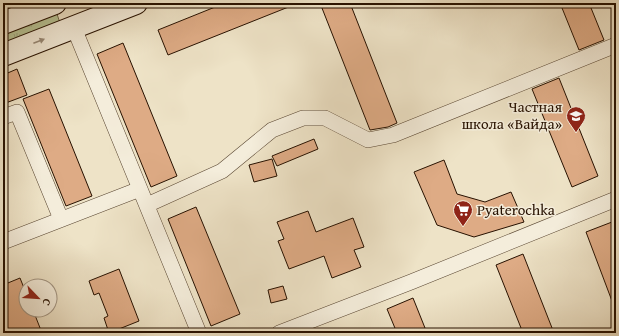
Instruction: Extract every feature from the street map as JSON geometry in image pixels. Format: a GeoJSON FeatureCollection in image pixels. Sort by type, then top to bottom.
{"type":"FeatureCollection","features":[{"type":"Feature","properties":{"kind":"street"},"geometry":{"type":"LineString","coordinates":[[3,23],[32,7],[55,3]]}},
{"type":"Feature","properties":{"kind":"street"},"geometry":{"type":"LineString","coordinates":[[60,3],[147,205],[199,333]]}},
{"type":"Feature","properties":{"kind":"street"},"geometry":{"type":"LineString","coordinates":[[3,55],[136,3]]}},
{"type":"Feature","properties":{"kind":"street"},"geometry":{"type":"LineString","coordinates":[[147,205],[222,171],[272,130],[303,118],[326,118],[368,140],[393,135],[616,45]]}},
{"type":"Feature","properties":{"kind":"street"},"geometry":{"type":"LineString","coordinates":[[3,117],[17,112],[61,219]]}},
{"type":"Feature","properties":{"kind":"street"},"geometry":{"type":"LineString","coordinates":[[3,242],[140,189]]}},
{"type":"Feature","properties":{"kind":"street"},"geometry":{"type":"LineString","coordinates":[[279,333],[616,199]]}},
{"type":"Feature","properties":{"kind":"green space"},"geometry":{"type":"Polygon","coordinates":[[[55,8],[60,23],[3,45],[3,29],[55,8]]]}},
{"type":"Feature","properties":{"kind":"building"},"geometry":{"type":"Polygon","coordinates":[[[225,3],[296,4],[168,55],[158,30],[225,3]]]}},
{"type":"Feature","properties":{"kind":"building"},"geometry":{"type":"Polygon","coordinates":[[[320,3],[350,3],[397,123],[388,127],[370,130],[320,3]]]}},
{"type":"Feature","properties":{"kind":"building"},"geometry":{"type":"Polygon","coordinates":[[[560,3],[589,3],[604,40],[579,50],[560,3]]]}},
{"type":"Feature","properties":{"kind":"building"},"geometry":{"type":"Polygon","coordinates":[[[123,43],[177,176],[151,187],[97,54],[123,43]]]}},
{"type":"Feature","properties":{"kind":"building"},"geometry":{"type":"Polygon","coordinates":[[[17,69],[27,95],[3,104],[3,75],[17,69]]]}},
{"type":"Feature","properties":{"kind":"building"},"geometry":{"type":"Polygon","coordinates":[[[559,78],[598,176],[572,187],[532,89],[559,78]]]}},
{"type":"Feature","properties":{"kind":"building"},"geometry":{"type":"Polygon","coordinates":[[[49,89],[92,196],[66,206],[23,99],[49,89]]]}},
{"type":"Feature","properties":{"kind":"building"},"geometry":{"type":"Polygon","coordinates":[[[314,139],[318,149],[277,166],[272,156],[314,139]]]}},
{"type":"Feature","properties":{"kind":"building"},"geometry":{"type":"Polygon","coordinates":[[[272,159],[277,176],[254,182],[249,165],[272,159]]]}},
{"type":"Feature","properties":{"kind":"building"},"geometry":{"type":"Polygon","coordinates":[[[444,160],[457,194],[485,202],[511,192],[524,222],[474,237],[437,225],[414,172],[444,160]]]}},
{"type":"Feature","properties":{"kind":"building"},"geometry":{"type":"Polygon","coordinates":[[[196,207],[240,314],[211,326],[168,219],[196,207]]]}},
{"type":"Feature","properties":{"kind":"building"},"geometry":{"type":"Polygon","coordinates":[[[308,211],[316,232],[353,218],[364,247],[354,250],[361,267],[332,278],[324,256],[289,269],[278,241],[284,239],[277,222],[308,211]]]}},
{"type":"Feature","properties":{"kind":"building"},"geometry":{"type":"Polygon","coordinates":[[[612,222],[616,232],[615,309],[586,232],[612,222]]]}},
{"type":"Feature","properties":{"kind":"building"},"geometry":{"type":"Polygon","coordinates":[[[523,254],[554,333],[523,333],[496,265],[523,254]]]}},
{"type":"Feature","properties":{"kind":"building"},"geometry":{"type":"Polygon","coordinates":[[[119,269],[139,321],[109,333],[104,318],[108,316],[99,293],[94,295],[89,281],[119,269]]]}},
{"type":"Feature","properties":{"kind":"building"},"geometry":{"type":"Polygon","coordinates":[[[18,279],[18,318],[36,318],[42,333],[8,333],[3,322],[3,285],[18,279]]]}},
{"type":"Feature","properties":{"kind":"building"},"geometry":{"type":"Polygon","coordinates":[[[283,286],[287,299],[271,303],[268,290],[283,286]]]}},
{"type":"Feature","properties":{"kind":"building"},"geometry":{"type":"Polygon","coordinates":[[[413,298],[427,333],[397,333],[387,309],[413,298]]]}},
{"type":"Feature","properties":{"kind":"place","name":"Частная школа «Вайда»"},"geometry":{"type":"Point","coordinates":[576,133]}},
{"type":"Feature","properties":{"kind":"place","name":"Pyaterochka"},"geometry":{"type":"Point","coordinates":[463,227]}}]}
